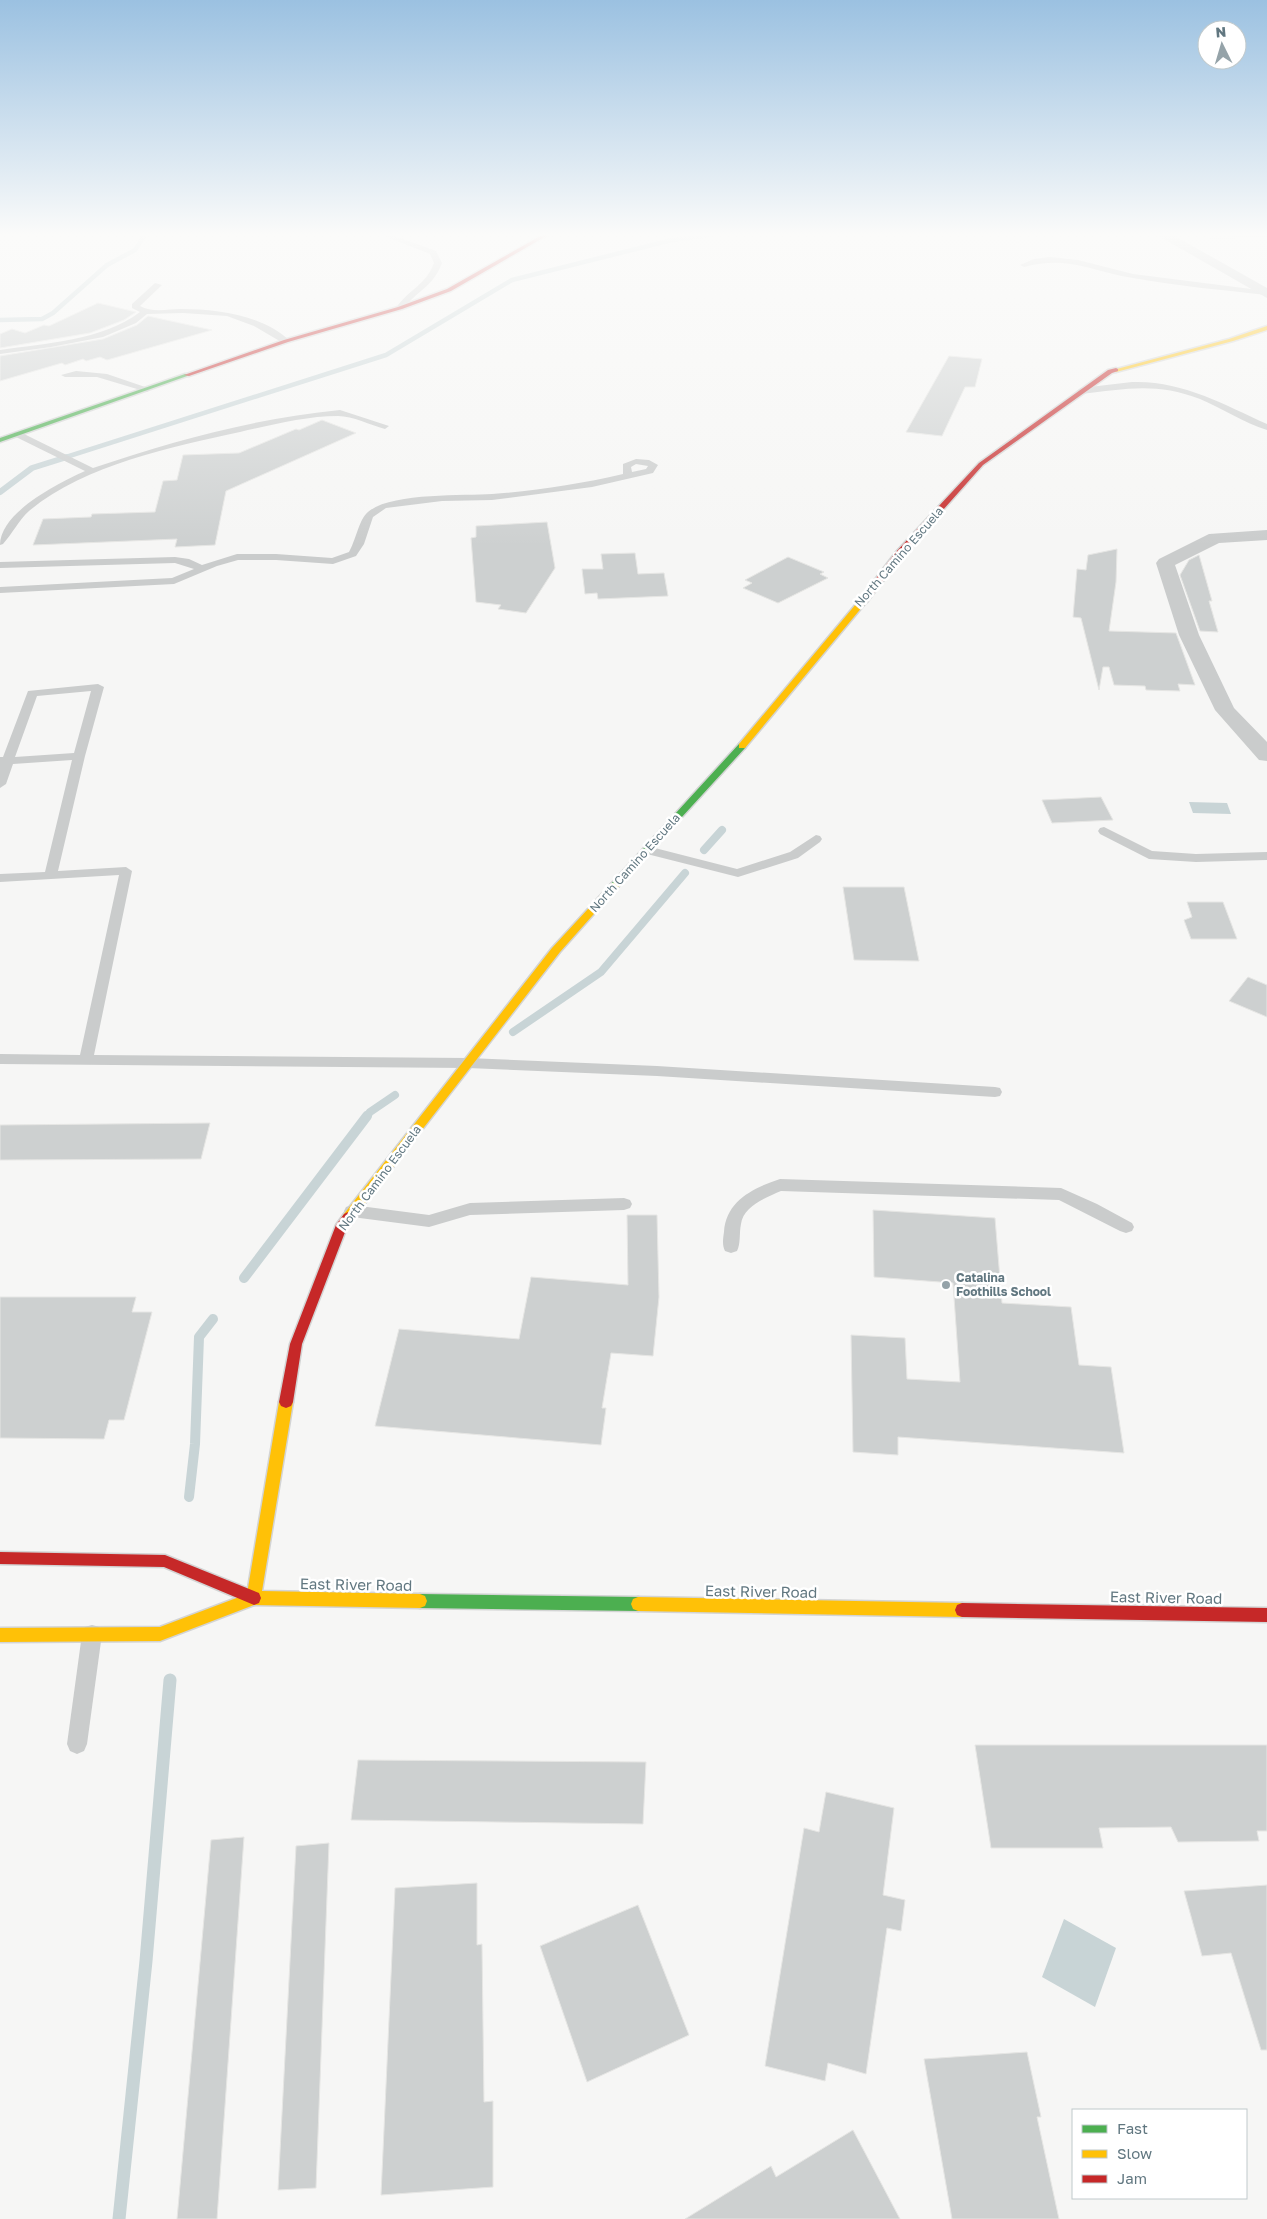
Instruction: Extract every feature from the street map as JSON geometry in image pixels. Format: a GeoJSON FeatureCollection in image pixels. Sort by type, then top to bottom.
{"type":"FeatureCollection","features":[{"type":"Feature","properties":{"kind":"street"},"geometry":{"type":"LineString","coordinates":[[0,440],[294,339]]}},
{"type":"Feature","properties":{"kind":"street","name":"North Camino Escuela"},"geometry":{"type":"LineString","coordinates":[[254,1598],[296,1344],[342,1225],[352,1211],[556,950],[775,710],[842,623],[872,591],[899,554],[982,464],[1110,371],[1235,339]]}},
{"type":"Feature","properties":{"kind":"street"},"geometry":{"type":"LineString","coordinates":[[1267,535],[1215,538],[1165,563],[1189,635],[1225,710],[1267,755]]}},
{"type":"Feature","properties":{"kind":"street","name":"East River Road"},"geometry":{"type":"LineString","coordinates":[[0,1558],[165,1561],[254,1598],[1267,1615]]}},
{"type":"Feature","properties":{"kind":"street","name":"East River Road"},"geometry":{"type":"LineString","coordinates":[[0,1635],[160,1634],[254,1598]]}},
{"type":"Feature","properties":{"kind":"lane"},"geometry":{"type":"LineString","coordinates":[[0,352],[83,339]]}},
{"type":"Feature","properties":{"kind":"lane"},"geometry":{"type":"LineString","coordinates":[[282,339],[286,341]]}},
{"type":"Feature","properties":{"kind":"lane"},"geometry":{"type":"LineString","coordinates":[[65,375],[93,372],[147,389]]}},
{"type":"Feature","properties":{"kind":"lane"},"geometry":{"type":"LineString","coordinates":[[1081,391],[1160,385],[1178,389],[1267,427]]}},
{"type":"Feature","properties":{"kind":"lane"},"geometry":{"type":"LineString","coordinates":[[0,542],[25,510],[64,484],[93,471],[170,445],[260,425],[340,413],[385,426]]}},
{"type":"Feature","properties":{"kind":"lane"},"geometry":{"type":"LineString","coordinates":[[17,434],[93,471]]}},
{"type":"Feature","properties":{"kind":"lane"},"geometry":{"type":"LineString","coordinates":[[0,590],[174,581],[237,557],[276,557],[333,561],[353,554],[359,544],[369,516],[383,506],[442,498],[492,497],[592,484],[628,475]]}},
{"type":"Feature","properties":{"kind":"lane"},"geometry":{"type":"LineString","coordinates":[[0,565],[175,560],[203,569]]}},
{"type":"Feature","properties":{"kind":"lane"},"geometry":{"type":"LineString","coordinates":[[0,784],[4,761],[32,693],[98,688],[79,756],[51,875]]}},
{"type":"Feature","properties":{"kind":"lane"},"geometry":{"type":"LineString","coordinates":[[4,761],[79,756]]}},
{"type":"Feature","properties":{"kind":"lane"},"geometry":{"type":"LineString","coordinates":[[1104,830],[1149,855],[1196,858],[1267,856]]}},
{"type":"Feature","properties":{"kind":"lane"},"geometry":{"type":"LineString","coordinates":[[647,850],[738,873],[794,855],[816,839]]}},
{"type":"Feature","properties":{"kind":"lane"},"geometry":{"type":"LineString","coordinates":[[0,878],[126,870],[86,1060]]}},
{"type":"Feature","properties":{"kind":"lane"},"geometry":{"type":"LineString","coordinates":[[0,1059],[468,1063],[657,1071],[995,1092]]}},
{"type":"Feature","properties":{"kind":"lane"},"geometry":{"type":"LineString","coordinates":[[730,1247],[733,1220],[751,1197],[780,1185],[1061,1194],[1126,1227]]}},
{"type":"Feature","properties":{"kind":"lane"},"geometry":{"type":"LineString","coordinates":[[352,1211],[429,1221],[470,1209],[624,1204]]}},
{"type":"Feature","properties":{"kind":"lane"},"geometry":{"type":"LineString","coordinates":[[77,1744],[92,1634]]}},
{"type":"Feature","properties":{"kind":"shaded area"},"geometry":{"type":"Polygon","coordinates":[[[1189,802],[1227,803],[1231,814],[1193,813],[1189,802]]]}},
{"type":"Feature","properties":{"kind":"shaded area"},"geometry":{"type":"Polygon","coordinates":[[[1064,1919],[1116,1948],[1095,2007],[1042,1977],[1064,1919]]]}},
{"type":"Feature","properties":{"kind":"building"},"geometry":{"type":"Polygon","coordinates":[[[0,339],[57,339],[0,348],[0,339]]]}},
{"type":"Feature","properties":{"kind":"building"},"geometry":{"type":"Polygon","coordinates":[[[103,339],[182,339],[107,360],[100,357],[86,361],[83,359],[65,365],[62,363],[0,381],[0,356],[103,339]]]}},
{"type":"Feature","properties":{"kind":"building"},"geometry":{"type":"Polygon","coordinates":[[[949,356],[982,359],[975,387],[965,387],[942,436],[906,432],[949,356]]]}},
{"type":"Feature","properties":{"kind":"building"},"geometry":{"type":"Polygon","coordinates":[[[322,420],[356,433],[226,491],[215,545],[175,547],[177,539],[33,545],[43,519],[91,517],[92,514],[155,512],[163,481],[177,480],[183,455],[239,453],[322,420]]]}},
{"type":"Feature","properties":{"kind":"building"},"geometry":{"type":"Polygon","coordinates":[[[547,522],[555,568],[526,613],[498,609],[501,605],[476,602],[471,538],[476,537],[476,526],[547,522]]]}},
{"type":"Feature","properties":{"kind":"building"},"geometry":{"type":"Polygon","coordinates":[[[1117,549],[1116,582],[1109,631],[1176,633],[1195,685],[1178,684],[1180,691],[1146,690],[1145,686],[1114,685],[1109,667],[1103,667],[1099,690],[1081,618],[1073,617],[1077,569],[1086,570],[1088,555],[1117,549]]]}},
{"type":"Feature","properties":{"kind":"building"},"geometry":{"type":"Polygon","coordinates":[[[635,553],[638,574],[664,573],[668,596],[598,599],[597,593],[585,594],[582,569],[603,569],[601,554],[635,553]]]}},
{"type":"Feature","properties":{"kind":"building"},"geometry":{"type":"Polygon","coordinates":[[[1199,555],[1212,601],[1209,601],[1218,632],[1200,631],[1180,575],[1189,560],[1199,555]]]}},
{"type":"Feature","properties":{"kind":"building"},"geometry":{"type":"Polygon","coordinates":[[[788,557],[824,572],[820,574],[828,578],[778,603],[743,588],[752,583],[745,580],[788,557]]]}},
{"type":"Feature","properties":{"kind":"building"},"geometry":{"type":"Polygon","coordinates":[[[1101,797],[1113,820],[1052,823],[1042,800],[1101,797]]]}},
{"type":"Feature","properties":{"kind":"building"},"geometry":{"type":"Polygon","coordinates":[[[843,887],[904,887],[919,961],[854,960],[843,887]]]}},
{"type":"Feature","properties":{"kind":"building"},"geometry":{"type":"Polygon","coordinates":[[[1187,902],[1223,902],[1237,939],[1191,939],[1184,920],[1192,917],[1187,902]]]}},
{"type":"Feature","properties":{"kind":"building"},"geometry":{"type":"Polygon","coordinates":[[[1248,977],[1267,985],[1267,1017],[1229,1001],[1248,977]]]}},
{"type":"Feature","properties":{"kind":"building"},"geometry":{"type":"Polygon","coordinates":[[[210,1123],[201,1159],[0,1160],[0,1125],[210,1123]]]}},
{"type":"Feature","properties":{"kind":"building"},"geometry":{"type":"Polygon","coordinates":[[[873,1210],[995,1218],[1002,1303],[1071,1307],[1079,1365],[1111,1367],[1124,1453],[898,1437],[898,1455],[853,1452],[851,1335],[905,1338],[907,1379],[960,1382],[953,1283],[874,1277],[873,1210]]]}},
{"type":"Feature","properties":{"kind":"building"},"geometry":{"type":"Polygon","coordinates":[[[627,1215],[657,1215],[659,1297],[653,1356],[611,1353],[602,1408],[606,1408],[601,1445],[375,1426],[399,1329],[519,1339],[531,1277],[628,1285],[627,1215]]]}},
{"type":"Feature","properties":{"kind":"building"},"geometry":{"type":"Polygon","coordinates":[[[0,1297],[136,1297],[132,1312],[152,1312],[124,1420],[109,1420],[104,1439],[0,1438],[0,1297]]]}},
{"type":"Feature","properties":{"kind":"building"},"geometry":{"type":"Polygon","coordinates":[[[975,1745],[1267,1745],[1267,1831],[1257,1831],[1259,1841],[1178,1842],[1171,1827],[1099,1828],[1103,1848],[991,1848],[975,1745]]]}},
{"type":"Feature","properties":{"kind":"building"},"geometry":{"type":"Polygon","coordinates":[[[358,1760],[646,1762],[643,1824],[351,1820],[358,1760]]]}},
{"type":"Feature","properties":{"kind":"building"},"geometry":{"type":"Polygon","coordinates":[[[826,1792],[894,1808],[883,1895],[905,1900],[901,1931],[887,1928],[866,2074],[828,2063],[825,2081],[765,2066],[804,1828],[819,1832],[826,1792]]]}},
{"type":"Feature","properties":{"kind":"building"},"geometry":{"type":"Polygon","coordinates":[[[244,1837],[217,2219],[177,2219],[211,1840],[244,1837]]]}},
{"type":"Feature","properties":{"kind":"building"},"geometry":{"type":"Polygon","coordinates":[[[329,1843],[316,2188],[278,2190],[296,1846],[329,1843]]]}},
{"type":"Feature","properties":{"kind":"building"},"geometry":{"type":"Polygon","coordinates":[[[477,1883],[477,1945],[482,1944],[484,2102],[493,2101],[493,2187],[381,2195],[395,1888],[477,1883]]]}},
{"type":"Feature","properties":{"kind":"building"},"geometry":{"type":"Polygon","coordinates":[[[1267,1885],[1267,2050],[1261,2050],[1231,1953],[1202,1956],[1184,1891],[1267,1885]]]}},
{"type":"Feature","properties":{"kind":"building"},"geometry":{"type":"Polygon","coordinates":[[[638,1905],[689,2035],[587,2082],[540,1946],[638,1905]]]}},
{"type":"Feature","properties":{"kind":"building"},"geometry":{"type":"Polygon","coordinates":[[[1027,2052],[1041,2117],[1037,2117],[1059,2219],[952,2219],[924,2059],[1027,2052]]]}},
{"type":"Feature","properties":{"kind":"building"},"geometry":{"type":"Polygon","coordinates":[[[853,2130],[900,2219],[685,2219],[771,2166],[776,2177],[853,2130]]]}},
{"type":"Feature","properties":{"kind":"waterway"},"geometry":{"type":"LineString","coordinates":[[63,458],[386,355],[414,339]]}},
{"type":"Feature","properties":{"kind":"waterway"},"geometry":{"type":"LineString","coordinates":[[0,492],[32,468],[67,457]]}},
{"type":"Feature","properties":{"kind":"waterway"},"geometry":{"type":"LineString","coordinates":[[704,850],[722,830]]}},
{"type":"Feature","properties":{"kind":"waterway"},"geometry":{"type":"LineString","coordinates":[[513,1032],[601,972],[685,873]]}},
{"type":"Feature","properties":{"kind":"waterway"},"geometry":{"type":"LineString","coordinates":[[366,1117],[370,1112],[395,1095]]}},
{"type":"Feature","properties":{"kind":"waterway"},"geometry":{"type":"LineString","coordinates":[[244,1278],[367,1116]]}},
{"type":"Feature","properties":{"kind":"waterway"},"geometry":{"type":"LineString","coordinates":[[189,1497],[195,1444],[199,1337],[213,1319]]}},
{"type":"Feature","properties":{"kind":"waterway"},"geometry":{"type":"LineString","coordinates":[[119,2219],[146,1961],[170,1680]]}},
{"type":"Feature","properties":{"kind":"traffic: fast"},"geometry":{"type":"LineString","coordinates":[[0,440],[187,375]]}},
{"type":"Feature","properties":{"kind":"traffic: fast"},"geometry":{"type":"LineString","coordinates":[[614,886],[742,746]]}},
{"type":"Feature","properties":{"kind":"traffic: fast"},"geometry":{"type":"LineString","coordinates":[[420,1601],[638,1604]]}},
{"type":"Feature","properties":{"kind":"traffic: slow"},"geometry":{"type":"LineString","coordinates":[[1116,370],[1235,339]]}},
{"type":"Feature","properties":{"kind":"traffic: slow"},"geometry":{"type":"LineString","coordinates":[[742,746],[864,600]]}},
{"type":"Feature","properties":{"kind":"traffic: slow"},"geometry":{"type":"LineString","coordinates":[[348,1217],[556,950],[614,886]]}},
{"type":"Feature","properties":{"kind":"traffic: slow"},"geometry":{"type":"LineString","coordinates":[[254,1598],[286,1402]]}},
{"type":"Feature","properties":{"kind":"traffic: slow"},"geometry":{"type":"LineString","coordinates":[[0,1635],[160,1634],[254,1598],[420,1601]]}},
{"type":"Feature","properties":{"kind":"traffic: slow"},"geometry":{"type":"LineString","coordinates":[[638,1604],[962,1610]]}},
{"type":"Feature","properties":{"kind":"traffic: jam"},"geometry":{"type":"LineString","coordinates":[[187,375],[294,339]]}},
{"type":"Feature","properties":{"kind":"traffic: jam"},"geometry":{"type":"LineString","coordinates":[[864,600],[899,554],[981,464],[1110,371],[1116,370]]}},
{"type":"Feature","properties":{"kind":"traffic: jam"},"geometry":{"type":"LineString","coordinates":[[286,1402],[296,1344],[342,1225],[348,1217]]}},
{"type":"Feature","properties":{"kind":"traffic: jam"},"geometry":{"type":"LineString","coordinates":[[0,1558],[165,1561],[254,1598]]}},
{"type":"Feature","properties":{"kind":"traffic: jam"},"geometry":{"type":"LineString","coordinates":[[962,1610],[1267,1615]]}},
{"type":"Feature","properties":{"kind":"place","name":"Catalina Foothills School"},"geometry":{"type":"Point","coordinates":[946,1285]}}]}
